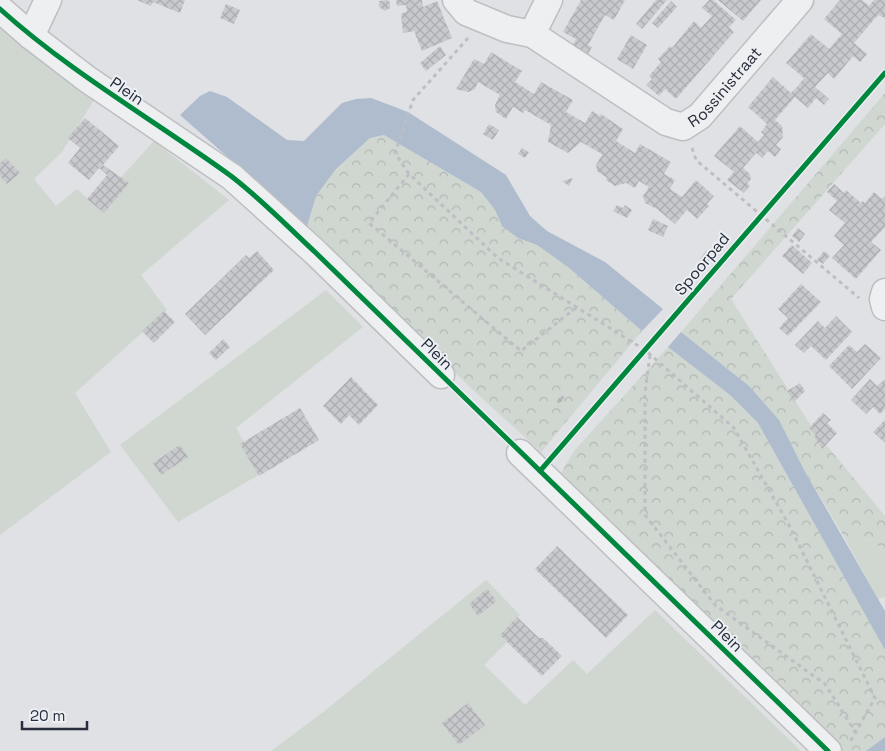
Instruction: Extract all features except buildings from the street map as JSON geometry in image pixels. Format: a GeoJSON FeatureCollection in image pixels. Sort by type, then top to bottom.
{"type":"FeatureCollection","features":[{"type":"Feature","properties":{"kind":"street"},"geometry":{"type":"LineString","coordinates":[[30,36],[48,0]]}},
{"type":"Feature","properties":{"kind":"street","name":"Rossinistraat"},"geometry":{"type":"LineString","coordinates":[[456,0],[466,12],[507,29],[532,34],[666,122],[684,126],[700,116],[800,0]]}},
{"type":"Feature","properties":{"kind":"street"},"geometry":{"type":"LineString","coordinates":[[532,34],[549,0]]}},
{"type":"Feature","properties":{"kind":"street","name":"Plein"},"geometry":{"type":"LineString","coordinates":[[0,8],[30,36],[87,79],[232,177],[316,252],[441,375]]}},
{"type":"Feature","properties":{"kind":"street","name":"Plein"},"geometry":{"type":"LineString","coordinates":[[520,453],[828,751]]}},
{"type":"Feature","properties":{"kind":"path"},"geometry":{"type":"LineString","coordinates":[[485,20],[413,100],[395,153],[410,174],[498,258],[645,350],[734,428],[790,527],[875,698],[856,733],[825,684],[715,605],[645,515],[645,393],[650,355]]}},
{"type":"Feature","properties":{"kind":"path"},"geometry":{"type":"LineString","coordinates":[[684,126],[696,160],[864,302],[884,300]]}},
{"type":"Feature","properties":{"kind":"path"},"geometry":{"type":"LineString","coordinates":[[410,174],[369,223],[520,351],[577,307]]}},
{"type":"Feature","properties":{"kind":"path"},"geometry":{"type":"LineString","coordinates":[[754,222],[767,207]]}},
{"type":"Feature","properties":{"kind":"path"},"geometry":{"type":"LineString","coordinates":[[638,358],[651,343]]}},
{"type":"Feature","properties":{"kind":"green space"},"geometry":{"type":"Polygon","coordinates":[[[0,21],[57,73],[94,100],[62,152],[34,179],[56,206],[77,189],[95,206],[154,141],[229,200],[141,275],[167,310],[75,393],[111,452],[0,535],[0,21]]]}},
{"type":"Feature","properties":{"kind":"green space"},"geometry":{"type":"Polygon","coordinates":[[[885,93],[885,124],[731,299],[813,429],[885,516],[885,553],[873,541],[843,535],[804,470],[681,332],[885,93]]]}},
{"type":"Feature","properties":{"kind":"green space"},"geometry":{"type":"Polygon","coordinates":[[[384,135],[481,192],[495,210],[502,226],[518,238],[537,245],[568,267],[642,331],[541,452],[472,389],[307,228],[316,196],[336,169],[370,138],[384,135]]]}},
{"type":"Feature","properties":{"kind":"green space"},"geometry":{"type":"Polygon","coordinates":[[[326,290],[363,327],[236,428],[262,473],[178,522],[120,445],[326,290]]]}},
{"type":"Feature","properties":{"kind":"green space"},"geometry":{"type":"Polygon","coordinates":[[[668,347],[730,395],[758,423],[885,650],[885,737],[866,751],[842,751],[763,669],[561,473],[574,451],[668,347]]]}},
{"type":"Feature","properties":{"kind":"green space"},"geometry":{"type":"Polygon","coordinates":[[[843,535],[873,541],[885,553],[885,597],[878,599],[843,535]]]}},
{"type":"Feature","properties":{"kind":"green space"},"geometry":{"type":"Polygon","coordinates":[[[486,580],[520,615],[502,633],[509,640],[484,665],[525,705],[573,660],[587,674],[655,610],[801,751],[271,751],[322,713],[486,580]]]}},
{"type":"Feature","properties":{"kind":"water"},"geometry":{"type":"Polygon","coordinates":[[[210,91],[227,97],[287,140],[304,141],[342,103],[356,99],[371,98],[408,112],[506,175],[530,216],[547,231],[605,262],[663,309],[642,331],[568,267],[537,245],[518,238],[502,226],[495,210],[481,192],[384,135],[370,138],[336,169],[316,196],[307,227],[180,115],[200,96],[210,91]]]}},
{"type":"Feature","properties":{"kind":"water"},"geometry":{"type":"Polygon","coordinates":[[[681,332],[749,386],[779,420],[804,470],[885,611],[885,650],[758,423],[730,395],[668,347],[681,332]]]}},
{"type":"Feature","properties":{"kind":"water"},"geometry":{"type":"Polygon","coordinates":[[[885,737],[885,751],[866,751],[885,737]]]}},
{"type":"Feature","properties":{"kind":"cycle path"},"geometry":{"type":"LineString","coordinates":[[0,9],[55,54],[113,96],[202,155],[231,176],[264,204],[828,751]]}},
{"type":"Feature","properties":{"kind":"cycle path","name":"Spoorpad"},"geometry":{"type":"LineString","coordinates":[[540,471],[885,73]]}}]}
